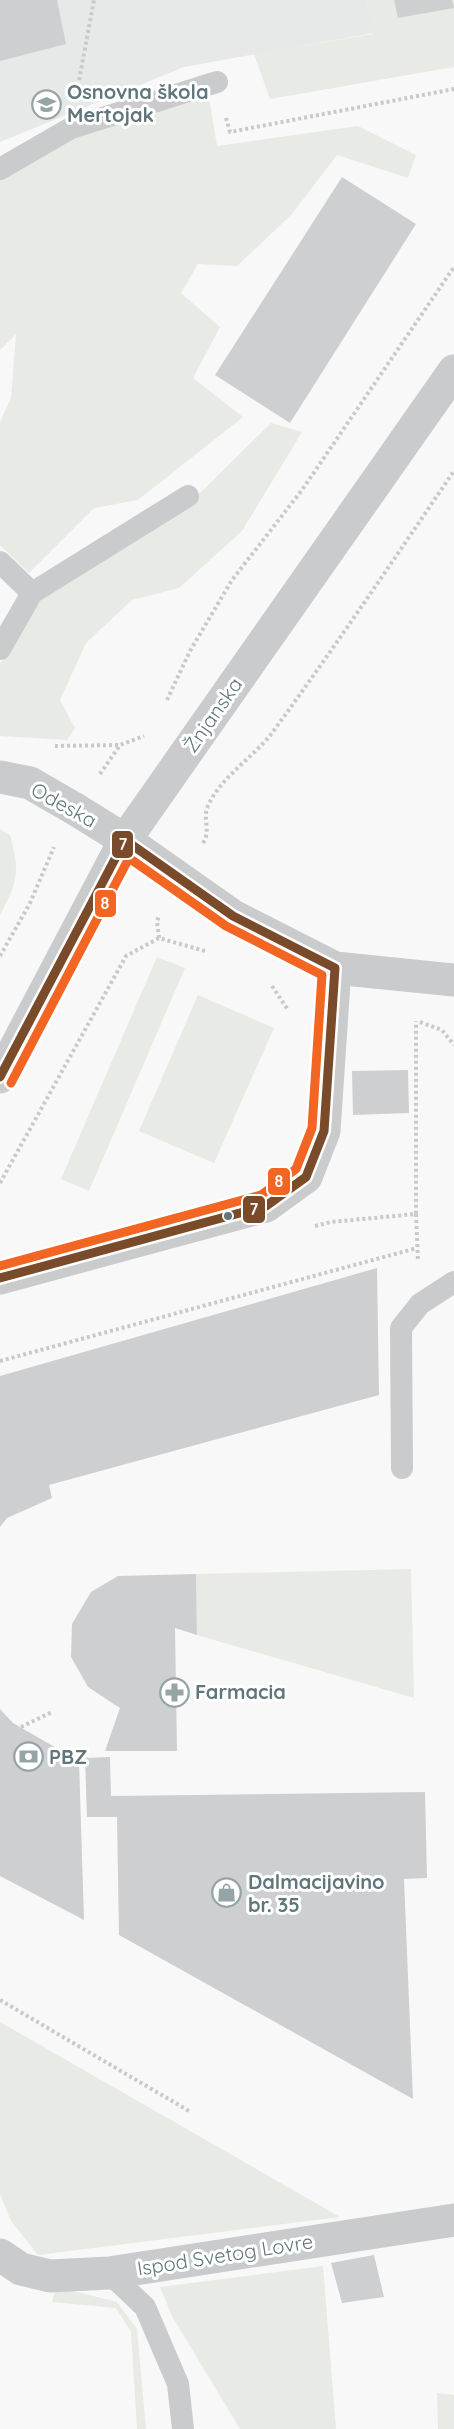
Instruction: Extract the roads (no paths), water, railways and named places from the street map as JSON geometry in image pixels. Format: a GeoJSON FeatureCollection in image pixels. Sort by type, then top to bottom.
{"type":"FeatureCollection","features":[{"type":"Feature","properties":{"kind":"street","name":"Žnjanska"},"geometry":{"type":"LineString","coordinates":[[0,1077],[125,840],[454,371]]}},
{"type":"Feature","properties":{"kind":"street","name":"Odeska"},"geometry":{"type":"LineString","coordinates":[[0,777],[30,783],[125,840],[233,916],[335,968]]}},
{"type":"Feature","properties":{"kind":"street"},"geometry":{"type":"LineString","coordinates":[[0,1278],[266,1206],[306,1177],[324,1131],[335,968],[454,980]]}},
{"type":"Feature","properties":{"kind":"street","name":"Ispod Svetog Lovre"},"geometry":{"type":"LineString","coordinates":[[0,2255],[21,2269],[50,2276],[109,2273],[454,2220]]}},
{"type":"Feature","properties":{"kind":"lane"},"geometry":{"type":"LineString","coordinates":[[0,169],[70,128],[217,82]]}},
{"type":"Feature","properties":{"kind":"lane"},"geometry":{"type":"LineString","coordinates":[[0,649],[32,593],[188,496]]}},
{"type":"Feature","properties":{"kind":"lane"},"geometry":{"type":"LineString","coordinates":[[0,562],[32,593]]}},
{"type":"Feature","properties":{"kind":"lane"},"geometry":{"type":"LineString","coordinates":[[402,1467],[401,1328],[420,1304],[454,1282]]}},
{"type":"Feature","properties":{"kind":"lane"},"geometry":{"type":"LineString","coordinates":[[109,2273],[145,2307],[178,2384],[183,2429]]}},
{"type":"Feature","properties":{"kind":"place","name":"Osnovna škola Mertojak"},"geometry":{"type":"Point","coordinates":[46,104]}},
{"type":"Feature","properties":{"kind":"place","name":"Farmacia"},"geometry":{"type":"Point","coordinates":[174,1692]}},
{"type":"Feature","properties":{"kind":"place","name":"PBZ"},"geometry":{"type":"Point","coordinates":[28,1757]}},
{"type":"Feature","properties":{"kind":"place","name":"Dalmacijavino br. 35"},"geometry":{"type":"Point","coordinates":[227,1893]}}]}
